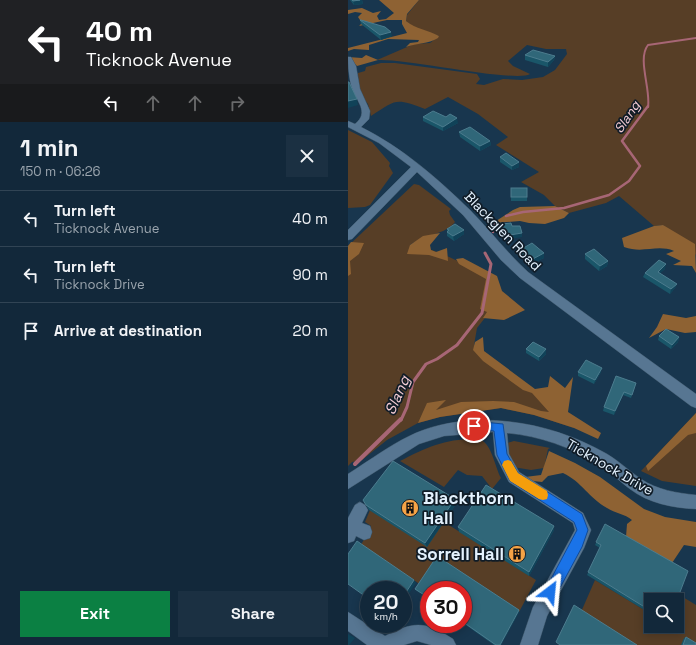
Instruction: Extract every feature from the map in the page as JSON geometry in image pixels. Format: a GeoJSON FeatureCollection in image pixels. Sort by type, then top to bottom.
{"type":"FeatureCollection","features":[{"type":"Feature","properties":{"kind":"street"},"geometry":{"type":"LineString","coordinates":[[348,60],[354,68],[356,90],[364,102],[366,111],[364,120],[352,125]]}},
{"type":"Feature","properties":{"kind":"street","name":"Blackglen Road"},"geometry":{"type":"LineString","coordinates":[[352,125],[382,141],[417,167],[467,213],[505,257],[524,275],[696,402]]}},
{"type":"Feature","properties":{"kind":"street"},"geometry":{"type":"LineString","coordinates":[[348,236],[417,167]]}},
{"type":"Feature","properties":{"kind":"street","name":"Ticknock Drive"},"geometry":{"type":"LineString","coordinates":[[348,482],[396,450],[431,432],[474,426],[499,427],[525,429],[567,441],[609,463],[637,485],[651,492],[696,502]]}},
{"type":"Feature","properties":{"kind":"street"},"geometry":{"type":"LineString","coordinates":[[499,427],[502,455],[514,477],[578,518],[583,530],[578,542],[539,613],[529,645]]}},
{"type":"Feature","properties":{"kind":"street"},"geometry":{"type":"LineString","coordinates":[[355,531],[360,510]]}},
{"type":"Feature","properties":{"kind":"street"},"geometry":{"type":"LineString","coordinates":[[348,621],[382,645]]}},
{"type":"Feature","properties":{"kind":"street"},"geometry":{"type":"LineString","coordinates":[[386,645],[412,632],[430,634],[448,645]]}},
{"type":"Feature","properties":{"kind":"shaded area"},"geometry":{"type":"Polygon","coordinates":[[[379,0],[419,0],[407,14],[406,21],[414,26],[439,36],[438,38],[406,47],[410,43],[418,42],[419,40],[388,39],[369,45],[369,50],[354,49],[348,51],[348,48],[407,33],[402,24],[402,20],[387,20],[359,26],[362,23],[358,17],[362,13],[355,12],[348,14],[348,10],[362,8],[373,13],[381,11],[377,16],[379,20],[386,19],[394,13],[379,0]]]}},
{"type":"Feature","properties":{"kind":"shaded area"},"geometry":{"type":"Polygon","coordinates":[[[419,0],[696,0],[696,255],[663,225],[654,226],[619,196],[606,203],[569,213],[555,206],[544,195],[521,182],[539,172],[496,145],[508,137],[478,114],[448,97],[425,109],[408,103],[396,102],[386,106],[371,116],[368,104],[359,93],[358,73],[365,71],[366,67],[381,63],[395,63],[477,74],[480,79],[476,84],[484,85],[503,79],[522,80],[543,77],[555,70],[567,54],[566,49],[546,49],[527,45],[508,61],[513,66],[530,74],[521,76],[483,73],[391,60],[377,60],[414,44],[430,43],[439,36],[413,27],[406,21],[407,15],[419,0]]]}},
{"type":"Feature","properties":{"kind":"shaded area"},"geometry":{"type":"Polygon","coordinates":[[[366,55],[378,60],[357,66],[348,57],[362,58],[366,55]]]}},
{"type":"Feature","properties":{"kind":"shaded area"},"geometry":{"type":"Polygon","coordinates":[[[348,130],[372,142],[390,163],[389,166],[393,173],[370,205],[365,207],[348,208],[348,130]]]}},
{"type":"Feature","properties":{"kind":"shaded area"},"geometry":{"type":"Polygon","coordinates":[[[414,184],[419,185],[451,209],[449,211],[450,215],[455,222],[446,230],[416,241],[410,245],[422,247],[445,255],[499,285],[492,309],[477,328],[474,345],[542,398],[574,428],[534,415],[501,408],[440,417],[418,423],[387,440],[362,460],[352,462],[348,466],[348,246],[414,184]]]}},
{"type":"Feature","properties":{"kind":"shaded area"},"geometry":{"type":"Polygon","coordinates":[[[555,206],[569,213],[564,218],[545,224],[520,221],[493,223],[520,207],[555,206]]]}},
{"type":"Feature","properties":{"kind":"shaded area"},"geometry":{"type":"Polygon","coordinates":[[[663,225],[695,244],[696,273],[692,266],[673,265],[681,261],[666,254],[674,251],[662,248],[637,250],[624,247],[622,238],[654,226],[663,225]]]}},
{"type":"Feature","properties":{"kind":"shaded area"},"geometry":{"type":"Polygon","coordinates":[[[440,233],[430,245],[431,250],[436,252],[447,248],[448,261],[429,255],[407,254],[410,245],[423,236],[440,233]]]}},
{"type":"Feature","properties":{"kind":"shaded area"},"geometry":{"type":"Polygon","coordinates":[[[351,242],[364,243],[359,254],[350,261],[351,274],[348,276],[348,246],[351,242]]]}},
{"type":"Feature","properties":{"kind":"shaded area"},"geometry":{"type":"Polygon","coordinates":[[[463,258],[497,276],[502,291],[525,310],[504,320],[483,318],[487,312],[480,309],[486,279],[459,264],[456,259],[463,258]]]}},
{"type":"Feature","properties":{"kind":"shaded area"},"geometry":{"type":"Polygon","coordinates":[[[663,314],[686,318],[696,316],[696,332],[685,333],[666,329],[649,338],[657,327],[663,314]]]}},
{"type":"Feature","properties":{"kind":"shaded area"},"geometry":{"type":"Polygon","coordinates":[[[483,337],[484,351],[535,389],[548,387],[550,376],[565,388],[573,377],[568,412],[601,433],[598,439],[574,428],[534,415],[501,408],[440,417],[418,423],[427,403],[446,400],[436,410],[461,402],[493,401],[514,402],[541,411],[549,412],[532,393],[523,390],[483,361],[473,350],[475,342],[483,337]]]}},
{"type":"Feature","properties":{"kind":"shaded area"},"geometry":{"type":"Polygon","coordinates":[[[696,413],[696,486],[662,481],[641,471],[696,413]]]}},
{"type":"Feature","properties":{"kind":"shaded area"},"geometry":{"type":"Polygon","coordinates":[[[696,413],[696,433],[688,435],[648,471],[646,466],[696,413]]]}},
{"type":"Feature","properties":{"kind":"shaded area"},"geometry":{"type":"Polygon","coordinates":[[[478,439],[483,441],[490,449],[501,478],[492,489],[482,476],[467,475],[458,470],[444,487],[400,461],[438,444],[457,440],[478,439]]]}},
{"type":"Feature","properties":{"kind":"shaded area"},"geometry":{"type":"Polygon","coordinates":[[[514,441],[550,448],[548,449],[544,468],[531,470],[513,467],[504,444],[514,441]]]}},
{"type":"Feature","properties":{"kind":"shaded area"},"geometry":{"type":"Polygon","coordinates":[[[549,451],[600,477],[644,509],[665,517],[696,522],[696,547],[684,545],[672,563],[626,537],[627,524],[632,520],[610,510],[595,500],[581,485],[570,477],[563,473],[548,476],[542,482],[533,481],[525,477],[541,475],[549,451]]]}},
{"type":"Feature","properties":{"kind":"shaded area"},"geometry":{"type":"Polygon","coordinates":[[[370,510],[444,522],[536,580],[519,612],[438,559],[424,581],[420,581],[420,584],[361,545],[371,526],[365,522],[370,510]]]}},
{"type":"Feature","properties":{"kind":"shaded area"},"geometry":{"type":"Polygon","coordinates":[[[595,580],[644,610],[644,633],[684,633],[684,598],[696,605],[696,645],[633,645],[581,612],[595,580]]]}},
{"type":"Feature","properties":{"kind":"building"},"geometry":{"type":"Polygon","coordinates":[[[360,20],[385,27],[391,32],[380,35],[360,20]]]}},
{"type":"Feature","properties":{"kind":"building"},"geometry":{"type":"Polygon","coordinates":[[[533,50],[555,56],[548,62],[525,55],[533,50]]]}},
{"type":"Feature","properties":{"kind":"building"},"geometry":{"type":"Polygon","coordinates":[[[349,82],[357,99],[348,101],[349,82]]]}},
{"type":"Feature","properties":{"kind":"building"},"geometry":{"type":"Polygon","coordinates":[[[433,111],[446,117],[450,114],[457,118],[443,127],[423,117],[433,111]]]}},
{"type":"Feature","properties":{"kind":"building"},"geometry":{"type":"Polygon","coordinates":[[[470,127],[490,141],[480,146],[459,132],[470,127]]]}},
{"type":"Feature","properties":{"kind":"building"},"geometry":{"type":"Polygon","coordinates":[[[506,153],[519,162],[512,166],[500,157],[506,153]]]}},
{"type":"Feature","properties":{"kind":"building"},"geometry":{"type":"Polygon","coordinates":[[[511,188],[527,188],[527,197],[511,197],[511,188]]]}},
{"type":"Feature","properties":{"kind":"building"},"geometry":{"type":"Polygon","coordinates":[[[511,223],[512,226],[520,226],[522,233],[504,236],[502,224],[511,223]]]}},
{"type":"Feature","properties":{"kind":"building"},"geometry":{"type":"Polygon","coordinates":[[[455,224],[464,230],[453,236],[447,232],[449,230],[447,229],[455,224]]]}},
{"type":"Feature","properties":{"kind":"building"},"geometry":{"type":"Polygon","coordinates":[[[532,243],[544,253],[531,260],[520,250],[532,243]]]}},
{"type":"Feature","properties":{"kind":"building"},"geometry":{"type":"Polygon","coordinates":[[[594,249],[608,261],[600,266],[585,254],[594,249]]]}},
{"type":"Feature","properties":{"kind":"building"},"geometry":{"type":"Polygon","coordinates":[[[659,260],[666,264],[658,272],[677,284],[671,289],[645,273],[659,260]]]}},
{"type":"Feature","properties":{"kind":"building"},"geometry":{"type":"Polygon","coordinates":[[[666,329],[679,337],[672,345],[659,336],[666,329]]]}},
{"type":"Feature","properties":{"kind":"building"},"geometry":{"type":"Polygon","coordinates":[[[533,342],[546,349],[539,357],[526,349],[533,342]]]}},
{"type":"Feature","properties":{"kind":"building"},"geometry":{"type":"Polygon","coordinates":[[[586,360],[602,368],[595,380],[578,372],[586,360]]]}},
{"type":"Feature","properties":{"kind":"building"},"geometry":{"type":"Polygon","coordinates":[[[616,376],[636,383],[632,395],[624,392],[615,411],[604,407],[616,376]]]}},
{"type":"Feature","properties":{"kind":"building","name":"Blackthorn Hall"},"geometry":{"type":"Polygon","coordinates":[[[393,461],[455,499],[425,543],[366,505],[363,500],[393,461]]]}},
{"type":"Feature","properties":{"kind":"building","name":"Sorrell Hall"},"geometry":{"type":"Polygon","coordinates":[[[486,485],[554,526],[529,572],[458,527],[486,485]]]}},
{"type":"Feature","properties":{"kind":"building"},"geometry":{"type":"Polygon","coordinates":[[[605,524],[688,571],[680,593],[644,593],[644,607],[588,572],[601,545],[596,542],[605,524]]]}},
{"type":"Feature","properties":{"kind":"building"},"geometry":{"type":"Polygon","coordinates":[[[357,541],[414,580],[412,583],[412,581],[360,581],[360,593],[348,584],[348,554],[357,541]]]}},
{"type":"Feature","properties":{"kind":"building"},"geometry":{"type":"Polygon","coordinates":[[[437,556],[519,610],[500,645],[496,645],[472,628],[472,581],[420,581],[437,556]]]}},
{"type":"Feature","properties":{"kind":"building"},"geometry":{"type":"Polygon","coordinates":[[[420,582],[420,592],[415,589],[420,582]]]}},
{"type":"Feature","properties":{"kind":"building"},"geometry":{"type":"Polygon","coordinates":[[[574,605],[637,645],[560,645],[556,642],[574,605]]]}},
{"type":"Feature","properties":{"kind":"building"},"geometry":{"type":"Polygon","coordinates":[[[686,637],[696,643],[696,645],[683,645],[686,637]]]}},
{"type":"Feature","properties":{"kind":"waterway","name":"Slang"},"geometry":{"type":"LineString","coordinates":[[648,106],[648,92],[644,66],[645,51],[648,45],[696,38]]}},
{"type":"Feature","properties":{"kind":"waterway","name":"Slang"},"geometry":{"type":"LineString","coordinates":[[506,216],[523,212],[564,208],[609,195],[629,181],[640,166],[622,141],[648,106]]}},
{"type":"Feature","properties":{"kind":"waterway","name":"Slang"},"geometry":{"type":"LineString","coordinates":[[493,232],[495,224]]}},
{"type":"Feature","properties":{"kind":"waterway","name":"Slang"},"geometry":{"type":"LineString","coordinates":[[401,420],[407,407],[413,382],[426,364],[437,359],[457,345],[482,313],[491,264],[485,253]]}},
{"type":"Feature","properties":{"kind":"waterway","name":"Slang"},"geometry":{"type":"LineString","coordinates":[[355,464],[401,419]]}},
{"type":"Feature","properties":{"kind":"slow traffic"},"geometry":{"type":"LineString","coordinates":[[508,465],[514,477],[543,495]]}},
{"type":"Feature","properties":{"kind":"place","name":"Blackthorn Hall"},"geometry":{"type":"Point","coordinates":[410,508]}},
{"type":"Feature","properties":{"kind":"place","name":"Sorrell Hall"},"geometry":{"type":"Point","coordinates":[517,554]}},
{"type":"Feature","properties":{"kind":"route"},"geometry":{"type":"LineString","coordinates":[[474,426],[499,427],[502,455],[514,477],[578,518],[583,530],[578,542],[550,592]]}}]}
